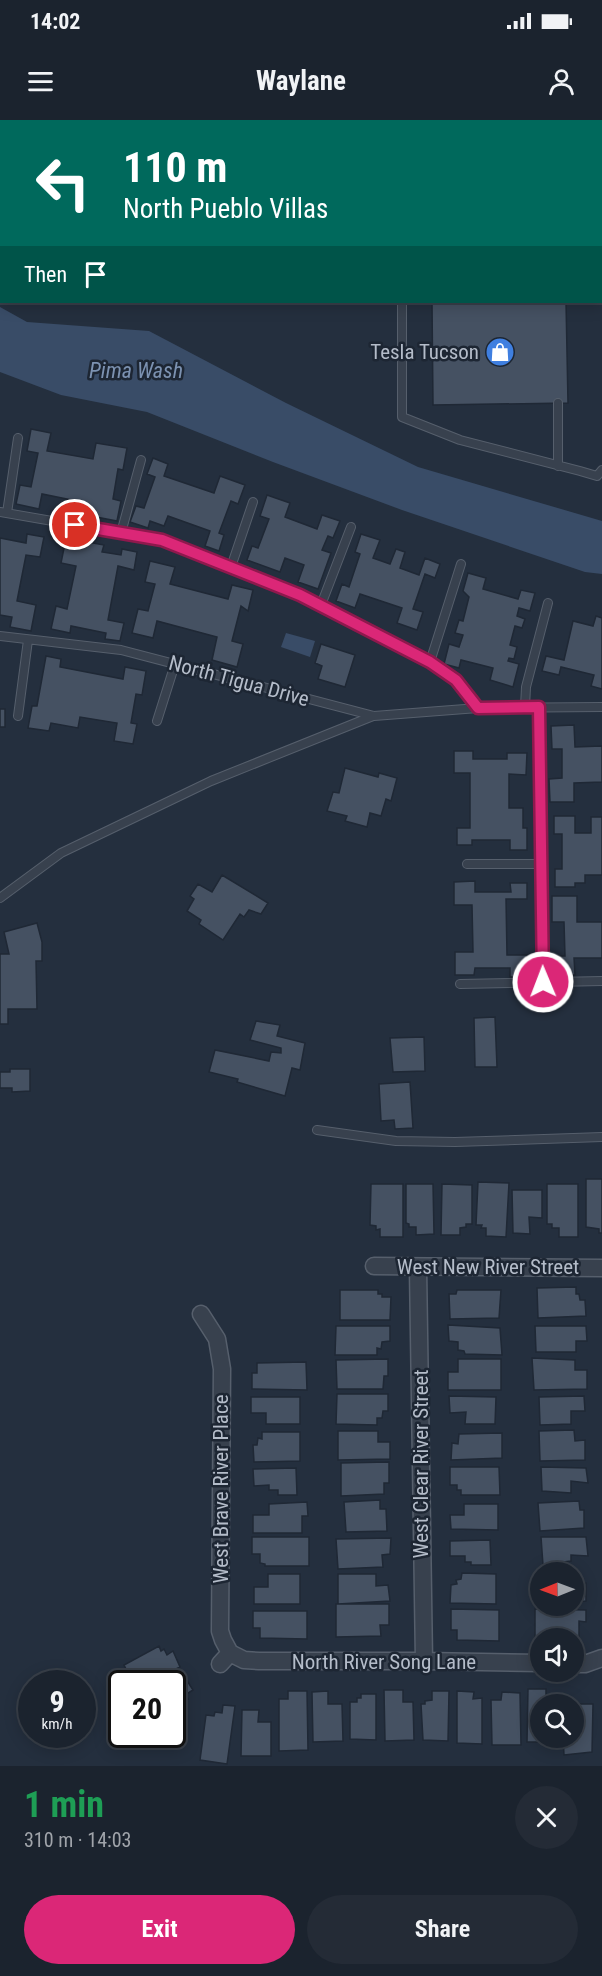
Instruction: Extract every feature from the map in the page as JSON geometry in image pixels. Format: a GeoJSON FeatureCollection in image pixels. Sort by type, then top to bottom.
{"type":"FeatureCollection","features":[{"type":"Feature","properties":{"kind":"street","name":"West New River Street"},"geometry":{"type":"LineString","coordinates":[[374,1266],[602,1268]]}},
{"type":"Feature","properties":{"kind":"street","name":"West Clear River Street"},"geometry":{"type":"LineString","coordinates":[[418,1268],[424,1661]]}},
{"type":"Feature","properties":{"kind":"street","name":"West Brave River Place"},"geometry":{"type":"LineString","coordinates":[[201,1314],[217,1339],[222,1369],[220,1631],[225,1658]]}},
{"type":"Feature","properties":{"kind":"street","name":"North River Song Lane"},"geometry":{"type":"LineString","coordinates":[[225,1658],[259,1661],[530,1663]]}},
{"type":"Feature","properties":{"kind":"street"},"geometry":{"type":"LineString","coordinates":[[584,1664],[602,1658]]}},
{"type":"Feature","properties":{"kind":"lane"},"geometry":{"type":"LineString","coordinates":[[402,303],[402,417],[460,440],[558,466],[597,476],[602,470]]}},
{"type":"Feature","properties":{"kind":"lane"},"geometry":{"type":"LineString","coordinates":[[558,403],[558,466]]}},
{"type":"Feature","properties":{"kind":"lane"},"geometry":{"type":"LineString","coordinates":[[18,438],[3,513],[162,540],[300,595],[430,662],[456,680],[478,708]]}},
{"type":"Feature","properties":{"kind":"lane"},"geometry":{"type":"LineString","coordinates":[[121,533],[141,460]]}},
{"type":"Feature","properties":{"kind":"lane"},"geometry":{"type":"LineString","coordinates":[[231,567],[253,502]]}},
{"type":"Feature","properties":{"kind":"lane"},"geometry":{"type":"LineString","coordinates":[[321,605],[351,526]]}},
{"type":"Feature","properties":{"kind":"lane"},"geometry":{"type":"LineString","coordinates":[[430,662],[461,564]]}},
{"type":"Feature","properties":{"kind":"lane"},"geometry":{"type":"LineString","coordinates":[[525,707],[526,687],[548,603]]}},
{"type":"Feature","properties":{"kind":"lane","name":"North Tigua Drive"},"geometry":{"type":"LineString","coordinates":[[0,636],[121,650],[374,716],[478,708],[602,706]]}},
{"type":"Feature","properties":{"kind":"lane"},"geometry":{"type":"LineString","coordinates":[[18,717],[28,640]]}},
{"type":"Feature","properties":{"kind":"lane"},"geometry":{"type":"LineString","coordinates":[[157,721],[174,664]]}},
{"type":"Feature","properties":{"kind":"lane"},"geometry":{"type":"LineString","coordinates":[[539,707],[543,982]]}},
{"type":"Feature","properties":{"kind":"lane"},"geometry":{"type":"LineString","coordinates":[[0,898],[61,853],[211,781],[374,716]]}},
{"type":"Feature","properties":{"kind":"lane"},"geometry":{"type":"LineString","coordinates":[[467,864],[541,864]]}},
{"type":"Feature","properties":{"kind":"lane"},"geometry":{"type":"LineString","coordinates":[[460,984],[602,981]]}},
{"type":"Feature","properties":{"kind":"lane"},"geometry":{"type":"LineString","coordinates":[[317,1130],[396,1141],[455,1142],[602,1137]]}},
{"type":"Feature","properties":{"kind":"water","name":"Pima Wash"},"geometry":{"type":"Polygon","coordinates":[[[0,307],[27,322],[149,331],[286,403],[418,467],[602,521],[602,574],[585,572],[402,510],[147,412],[61,395],[0,372],[0,307]]]}},
{"type":"Feature","properties":{"kind":"water"},"geometry":{"type":"Polygon","coordinates":[[[286,633],[315,641],[310,657],[281,647],[286,633]]]}},
{"type":"Feature","properties":{"kind":"building","name":"Tesla Tucson"},"geometry":{"type":"Polygon","coordinates":[[[432,303],[566,303],[568,403],[433,405],[432,303]]]}},
{"type":"Feature","properties":{"kind":"building"},"geometry":{"type":"Polygon","coordinates":[[[31,429],[51,433],[47,451],[93,459],[96,443],[127,448],[123,470],[118,469],[113,499],[121,501],[117,521],[91,516],[93,509],[81,507],[82,502],[42,494],[39,509],[16,504],[20,485],[31,487],[38,453],[27,451],[31,429]]]}},
{"type":"Feature","properties":{"kind":"building"},"geometry":{"type":"Polygon","coordinates":[[[153,458],[168,464],[164,476],[214,493],[220,476],[245,485],[238,504],[231,501],[219,533],[224,535],[219,551],[205,546],[210,531],[168,516],[164,526],[150,521],[148,528],[130,522],[136,506],[144,508],[155,477],[147,474],[153,458]]]}},
{"type":"Feature","properties":{"kind":"building"},"geometry":{"type":"Polygon","coordinates":[[[267,495],[290,503],[285,517],[317,529],[322,515],[340,521],[333,538],[328,536],[322,550],[331,553],[318,589],[298,582],[304,565],[285,558],[280,572],[247,560],[252,546],[258,548],[269,519],[260,516],[267,495]]]}},
{"type":"Feature","properties":{"kind":"building"},"geometry":{"type":"Polygon","coordinates":[[[27,534],[44,537],[40,557],[26,555],[17,601],[36,605],[31,631],[10,627],[12,617],[0,615],[0,538],[26,543],[27,534]]]}},
{"type":"Feature","properties":{"kind":"building"},"geometry":{"type":"Polygon","coordinates":[[[361,534],[380,540],[373,558],[390,564],[396,549],[405,552],[400,568],[419,575],[425,558],[440,564],[435,578],[425,574],[413,609],[423,612],[417,630],[397,623],[402,608],[360,594],[355,608],[336,601],[342,584],[349,587],[360,554],[355,552],[361,534]]]}},
{"type":"Feature","properties":{"kind":"building"},"geometry":{"type":"Polygon","coordinates":[[[66,538],[104,545],[102,552],[121,555],[122,549],[137,552],[134,570],[118,566],[108,620],[124,623],[120,641],[105,639],[106,633],[71,626],[70,633],[51,629],[56,606],[67,609],[76,566],[61,563],[66,538]]]}},
{"type":"Feature","properties":{"kind":"building"},"geometry":{"type":"Polygon","coordinates":[[[150,561],[175,567],[170,584],[228,599],[232,585],[253,590],[248,611],[241,606],[232,641],[243,644],[237,667],[212,660],[217,637],[157,621],[153,638],[132,633],[138,609],[148,611],[155,584],[145,582],[150,561]]]}},
{"type":"Feature","properties":{"kind":"building"},"geometry":{"type":"Polygon","coordinates":[[[468,573],[486,578],[483,589],[518,599],[521,590],[535,593],[530,611],[519,608],[517,616],[525,619],[522,628],[515,626],[510,645],[517,647],[514,659],[509,658],[508,661],[519,664],[513,687],[490,680],[493,668],[461,660],[459,668],[444,664],[449,644],[459,647],[463,635],[455,633],[459,620],[463,621],[469,597],[463,591],[468,573]]]}},
{"type":"Feature","properties":{"kind":"building"},"geometry":{"type":"Polygon","coordinates":[[[596,616],[602,618],[602,689],[591,686],[594,675],[561,667],[559,675],[542,671],[546,656],[564,660],[573,621],[593,626],[596,616]]]}},
{"type":"Feature","properties":{"kind":"building"},"geometry":{"type":"Polygon","coordinates":[[[321,644],[355,655],[345,687],[318,679],[322,666],[315,663],[321,644]]]}},
{"type":"Feature","properties":{"kind":"building"},"geometry":{"type":"Polygon","coordinates":[[[46,656],[61,659],[60,667],[123,679],[125,667],[146,671],[142,695],[136,694],[131,723],[137,724],[133,744],[114,741],[117,723],[80,717],[78,728],[51,723],[49,731],[28,728],[32,706],[37,706],[46,656]]]}},
{"type":"Feature","properties":{"kind":"building"},"geometry":{"type":"Polygon","coordinates":[[[0,709],[5,709],[5,727],[0,727],[0,709]]]}},
{"type":"Feature","properties":{"kind":"building"},"geometry":{"type":"Polygon","coordinates":[[[574,725],[575,747],[602,746],[602,782],[574,783],[574,802],[550,802],[549,779],[562,778],[562,749],[552,749],[551,726],[574,725]]]}},
{"type":"Feature","properties":{"kind":"building"},"geometry":{"type":"Polygon","coordinates":[[[454,751],[473,751],[473,759],[507,759],[507,753],[527,753],[526,775],[509,774],[509,808],[523,808],[523,828],[527,828],[527,850],[510,850],[510,840],[472,840],[472,845],[457,845],[457,828],[470,828],[470,773],[454,773],[454,751]]]}},
{"type":"Feature","properties":{"kind":"building"},"geometry":{"type":"Polygon","coordinates":[[[345,768],[378,777],[379,773],[397,778],[391,801],[386,799],[381,816],[370,813],[367,827],[345,821],[347,816],[327,811],[333,792],[339,793],[345,768]]]}},
{"type":"Feature","properties":{"kind":"building"},"geometry":{"type":"Polygon","coordinates":[[[554,816],[575,816],[575,833],[591,833],[591,817],[602,817],[602,875],[585,875],[585,883],[575,883],[575,887],[555,887],[555,869],[562,869],[562,834],[554,834],[554,816]]]}},
{"type":"Feature","properties":{"kind":"building"},"geometry":{"type":"Polygon","coordinates":[[[222,875],[268,903],[261,914],[249,910],[244,917],[240,914],[223,940],[199,924],[201,920],[187,911],[194,899],[190,896],[198,884],[212,892],[222,875]]]}},
{"type":"Feature","properties":{"kind":"building"},"geometry":{"type":"Polygon","coordinates":[[[475,881],[475,892],[511,892],[510,883],[527,883],[527,899],[506,899],[507,955],[527,955],[527,977],[510,977],[510,968],[475,968],[474,975],[455,975],[455,952],[473,952],[472,905],[454,905],[454,882],[475,881]]]}},
{"type":"Feature","properties":{"kind":"building"},"geometry":{"type":"Polygon","coordinates":[[[552,896],[577,896],[577,922],[602,922],[602,958],[574,958],[575,975],[556,975],[555,956],[565,956],[564,922],[552,922],[552,896]]]}},
{"type":"Feature","properties":{"kind":"building"},"geometry":{"type":"Polygon","coordinates":[[[37,923],[42,942],[42,961],[36,961],[37,1009],[8,1009],[8,1024],[0,1024],[0,954],[9,954],[4,932],[37,923]]]}},
{"type":"Feature","properties":{"kind":"building"},"geometry":{"type":"Polygon","coordinates":[[[495,1017],[497,1067],[475,1067],[474,1018],[495,1017]]]}},
{"type":"Feature","properties":{"kind":"building"},"geometry":{"type":"Polygon","coordinates":[[[256,1021],[280,1025],[277,1036],[305,1043],[300,1070],[292,1068],[285,1096],[237,1082],[238,1079],[209,1072],[215,1050],[269,1061],[271,1052],[281,1053],[281,1048],[250,1040],[256,1021]]]}},
{"type":"Feature","properties":{"kind":"building"},"geometry":{"type":"Polygon","coordinates":[[[424,1037],[425,1071],[393,1072],[390,1038],[424,1037]]]}},
{"type":"Feature","properties":{"kind":"building"},"geometry":{"type":"Polygon","coordinates":[[[10,1069],[30,1069],[30,1091],[12,1092],[12,1088],[0,1088],[0,1072],[10,1072],[10,1069]]]}},
{"type":"Feature","properties":{"kind":"building"},"geometry":{"type":"Polygon","coordinates":[[[410,1082],[413,1128],[395,1129],[394,1120],[381,1121],[379,1084],[410,1082]]]}},
{"type":"Feature","properties":{"kind":"building"},"geometry":{"type":"Polygon","coordinates":[[[586,1179],[602,1179],[602,1233],[599,1233],[599,1229],[586,1227],[586,1179]]]}},
{"type":"Feature","properties":{"kind":"building"},"geometry":{"type":"Polygon","coordinates":[[[478,1182],[509,1183],[506,1237],[486,1236],[486,1228],[476,1225],[478,1182]]]}},
{"type":"Feature","properties":{"kind":"building"},"geometry":{"type":"Polygon","coordinates":[[[371,1184],[403,1184],[403,1237],[380,1237],[380,1229],[376,1230],[376,1226],[370,1225],[371,1184]]]}},
{"type":"Feature","properties":{"kind":"building"},"geometry":{"type":"Polygon","coordinates":[[[406,1184],[433,1184],[434,1234],[416,1235],[416,1227],[409,1227],[406,1223],[406,1184]]]}},
{"type":"Feature","properties":{"kind":"building"},"geometry":{"type":"Polygon","coordinates":[[[442,1184],[472,1185],[472,1224],[466,1224],[466,1227],[460,1228],[460,1235],[441,1235],[442,1184]]]}},
{"type":"Feature","properties":{"kind":"building"},"geometry":{"type":"Polygon","coordinates":[[[547,1184],[578,1184],[578,1237],[559,1237],[559,1228],[552,1228],[552,1224],[547,1224],[547,1184]]]}},
{"type":"Feature","properties":{"kind":"building"},"geometry":{"type":"Polygon","coordinates":[[[512,1190],[542,1190],[542,1218],[529,1217],[530,1234],[513,1233],[512,1190]]]}},
{"type":"Feature","properties":{"kind":"building"},"geometry":{"type":"Polygon","coordinates":[[[576,1287],[576,1294],[579,1294],[580,1300],[585,1300],[586,1316],[538,1318],[537,1288],[576,1287]]]}},
{"type":"Feature","properties":{"kind":"building"},"geometry":{"type":"Polygon","coordinates":[[[340,1290],[378,1290],[378,1294],[382,1294],[382,1297],[391,1297],[390,1320],[340,1320],[340,1290]]]}},
{"type":"Feature","properties":{"kind":"building"},"geometry":{"type":"Polygon","coordinates":[[[457,1290],[501,1290],[499,1318],[450,1319],[449,1294],[456,1294],[457,1290]]]}},
{"type":"Feature","properties":{"kind":"building"},"geometry":{"type":"Polygon","coordinates":[[[448,1325],[500,1328],[502,1355],[465,1354],[464,1351],[458,1350],[458,1342],[449,1341],[448,1325]]]}},
{"type":"Feature","properties":{"kind":"building"},"geometry":{"type":"Polygon","coordinates":[[[336,1326],[390,1326],[390,1341],[382,1342],[381,1349],[377,1348],[377,1355],[335,1355],[336,1326]]]}},
{"type":"Feature","properties":{"kind":"building"},"geometry":{"type":"Polygon","coordinates":[[[535,1326],[586,1326],[587,1341],[576,1341],[576,1352],[536,1352],[535,1326]]]}},
{"type":"Feature","properties":{"kind":"building"},"geometry":{"type":"Polygon","coordinates":[[[532,1358],[575,1360],[575,1370],[587,1370],[587,1389],[534,1390],[532,1358]]]}},
{"type":"Feature","properties":{"kind":"building"},"geometry":{"type":"Polygon","coordinates":[[[388,1359],[388,1376],[384,1376],[383,1389],[337,1389],[336,1360],[388,1359]]]}},
{"type":"Feature","properties":{"kind":"building"},"geometry":{"type":"Polygon","coordinates":[[[458,1359],[501,1359],[501,1390],[448,1390],[448,1372],[458,1372],[458,1359]]]}},
{"type":"Feature","properties":{"kind":"building"},"geometry":{"type":"Polygon","coordinates":[[[306,1362],[307,1390],[252,1389],[252,1373],[257,1373],[257,1363],[306,1362]]]}},
{"type":"Feature","properties":{"kind":"building"},"geometry":{"type":"Polygon","coordinates":[[[337,1394],[388,1394],[388,1411],[383,1411],[382,1418],[377,1418],[377,1425],[336,1424],[337,1394]]]}},
{"type":"Feature","properties":{"kind":"building"},"geometry":{"type":"Polygon","coordinates":[[[449,1396],[496,1397],[495,1424],[465,1424],[466,1412],[450,1413],[449,1396]]]}},
{"type":"Feature","properties":{"kind":"building"},"geometry":{"type":"Polygon","coordinates":[[[584,1396],[585,1411],[571,1411],[571,1424],[540,1425],[539,1397],[584,1396]]]}},
{"type":"Feature","properties":{"kind":"building"},"geometry":{"type":"Polygon","coordinates":[[[251,1397],[300,1397],[300,1424],[266,1424],[266,1413],[251,1413],[251,1397]]]}},
{"type":"Feature","properties":{"kind":"building"},"geometry":{"type":"Polygon","coordinates":[[[574,1430],[575,1441],[585,1440],[585,1460],[540,1461],[539,1431],[574,1430]]]}},
{"type":"Feature","properties":{"kind":"building"},"geometry":{"type":"Polygon","coordinates":[[[338,1431],[378,1431],[378,1442],[390,1442],[390,1459],[338,1460],[338,1431]]]}},
{"type":"Feature","properties":{"kind":"building"},"geometry":{"type":"Polygon","coordinates":[[[262,1432],[300,1432],[300,1461],[254,1462],[253,1445],[257,1445],[258,1438],[262,1439],[262,1432]]]}},
{"type":"Feature","properties":{"kind":"building"},"geometry":{"type":"Polygon","coordinates":[[[502,1433],[502,1458],[451,1460],[452,1443],[458,1444],[459,1434],[502,1433]]]}},
{"type":"Feature","properties":{"kind":"building"},"geometry":{"type":"Polygon","coordinates":[[[389,1462],[389,1483],[384,1483],[384,1494],[341,1496],[341,1463],[389,1462]]]}},
{"type":"Feature","properties":{"kind":"building"},"geometry":{"type":"Polygon","coordinates":[[[450,1467],[499,1467],[500,1495],[461,1495],[461,1490],[457,1490],[457,1485],[450,1485],[450,1467]]]}},
{"type":"Feature","properties":{"kind":"building"},"geometry":{"type":"Polygon","coordinates":[[[541,1467],[586,1468],[588,1483],[571,1481],[571,1493],[542,1491],[541,1467]]]}},
{"type":"Feature","properties":{"kind":"building"},"geometry":{"type":"Polygon","coordinates":[[[296,1468],[297,1495],[278,1495],[278,1490],[269,1490],[269,1485],[254,1486],[253,1469],[296,1468]]]}},
{"type":"Feature","properties":{"kind":"building"},"geometry":{"type":"Polygon","coordinates":[[[380,1500],[380,1509],[386,1509],[387,1531],[346,1532],[344,1502],[380,1500]]]}},
{"type":"Feature","properties":{"kind":"building"},"geometry":{"type":"Polygon","coordinates":[[[579,1501],[580,1510],[584,1510],[584,1528],[540,1531],[538,1503],[579,1501]]]}},
{"type":"Feature","properties":{"kind":"building"},"geometry":{"type":"Polygon","coordinates":[[[307,1502],[308,1516],[302,1516],[302,1533],[253,1533],[253,1515],[269,1515],[269,1504],[307,1502]]]}},
{"type":"Feature","properties":{"kind":"building"},"geometry":{"type":"Polygon","coordinates":[[[464,1504],[498,1504],[498,1530],[451,1529],[450,1515],[464,1515],[464,1504]]]}},
{"type":"Feature","properties":{"kind":"building"},"geometry":{"type":"Polygon","coordinates":[[[252,1537],[309,1537],[309,1566],[265,1566],[260,1563],[260,1554],[252,1554],[252,1537]]]}},
{"type":"Feature","properties":{"kind":"building"},"geometry":{"type":"Polygon","coordinates":[[[541,1537],[586,1537],[588,1556],[571,1555],[571,1561],[543,1562],[541,1537]]]}},
{"type":"Feature","properties":{"kind":"building"},"geometry":{"type":"Polygon","coordinates":[[[391,1538],[390,1554],[382,1555],[383,1567],[338,1569],[336,1539],[391,1538]]]}},
{"type":"Feature","properties":{"kind":"building"},"geometry":{"type":"Polygon","coordinates":[[[490,1540],[491,1565],[471,1565],[471,1562],[465,1562],[465,1556],[450,1556],[450,1541],[490,1540]]]}},
{"type":"Feature","properties":{"kind":"building"},"geometry":{"type":"Polygon","coordinates":[[[462,1573],[496,1574],[496,1604],[450,1603],[451,1585],[457,1584],[456,1580],[461,1579],[462,1573]]]}},
{"type":"Feature","properties":{"kind":"building"},"geometry":{"type":"Polygon","coordinates":[[[268,1574],[300,1574],[300,1604],[254,1604],[254,1587],[268,1587],[268,1574]]]}},
{"type":"Feature","properties":{"kind":"building"},"geometry":{"type":"Polygon","coordinates":[[[338,1574],[376,1574],[376,1586],[388,1585],[390,1601],[338,1604],[338,1574]]]}},
{"type":"Feature","properties":{"kind":"building"},"geometry":{"type":"Polygon","coordinates":[[[584,1583],[586,1583],[586,1601],[584,1601],[584,1583]]]}},
{"type":"Feature","properties":{"kind":"building"},"geometry":{"type":"Polygon","coordinates":[[[336,1604],[389,1604],[389,1625],[380,1625],[381,1636],[336,1637],[336,1604]]]}},
{"type":"Feature","properties":{"kind":"building"},"geometry":{"type":"Polygon","coordinates":[[[451,1609],[499,1610],[499,1641],[457,1640],[457,1630],[451,1630],[451,1609]]]}},
{"type":"Feature","properties":{"kind":"building"},"geometry":{"type":"Polygon","coordinates":[[[584,1610],[586,1610],[586,1622],[579,1621],[579,1628],[535,1628],[535,1616],[584,1616],[584,1610]]]}},
{"type":"Feature","properties":{"kind":"building"},"geometry":{"type":"Polygon","coordinates":[[[253,1611],[307,1611],[307,1639],[260,1638],[260,1628],[253,1628],[253,1611]]]}},
{"type":"Feature","properties":{"kind":"building"},"geometry":{"type":"Polygon","coordinates":[[[159,1646],[161,1651],[164,1649],[167,1655],[173,1651],[180,1667],[174,1670],[126,1670],[124,1665],[159,1646]]]}},
{"type":"Feature","properties":{"kind":"building"},"geometry":{"type":"Polygon","coordinates":[[[186,1679],[193,1690],[186,1694],[186,1679]]]}},
{"type":"Feature","properties":{"kind":"building"},"geometry":{"type":"Polygon","coordinates":[[[528,1689],[546,1689],[546,1694],[530,1694],[530,1742],[527,1742],[528,1689]]]}},
{"type":"Feature","properties":{"kind":"building"},"geometry":{"type":"Polygon","coordinates":[[[384,1690],[403,1690],[403,1702],[413,1702],[414,1740],[385,1741],[384,1690]]]}},
{"type":"Feature","properties":{"kind":"building"},"geometry":{"type":"Polygon","coordinates":[[[288,1691],[307,1691],[308,1750],[279,1751],[279,1699],[288,1699],[288,1691]]]}},
{"type":"Feature","properties":{"kind":"building"},"geometry":{"type":"Polygon","coordinates":[[[328,1691],[328,1704],[342,1704],[343,1741],[313,1742],[312,1692],[328,1691]]]}},
{"type":"Feature","properties":{"kind":"building"},"geometry":{"type":"Polygon","coordinates":[[[432,1691],[449,1691],[448,1741],[423,1740],[421,1704],[432,1700],[432,1691]]]}},
{"type":"Feature","properties":{"kind":"building"},"geometry":{"type":"Polygon","coordinates":[[[457,1691],[474,1692],[473,1699],[482,1698],[482,1744],[457,1743],[457,1691]]]}},
{"type":"Feature","properties":{"kind":"building"},"geometry":{"type":"Polygon","coordinates":[[[502,1692],[520,1693],[521,1745],[492,1745],[491,1700],[501,1700],[502,1692]]]}},
{"type":"Feature","properties":{"kind":"building"},"geometry":{"type":"Polygon","coordinates":[[[361,1694],[376,1694],[376,1740],[350,1739],[350,1702],[357,1702],[361,1694]]]}},
{"type":"Feature","properties":{"kind":"building"},"geometry":{"type":"Polygon","coordinates":[[[584,1704],[593,1704],[592,1752],[564,1755],[564,1748],[584,1748],[584,1704]]]}},
{"type":"Feature","properties":{"kind":"building"},"geometry":{"type":"Polygon","coordinates":[[[223,1705],[235,1706],[227,1764],[200,1760],[206,1715],[214,1716],[215,1712],[222,1713],[223,1705]]]}},
{"type":"Feature","properties":{"kind":"building"},"geometry":{"type":"Polygon","coordinates":[[[242,1710],[259,1710],[258,1722],[271,1722],[271,1756],[241,1756],[242,1710]]]}},
{"type":"Feature","properties":{"kind":"place","name":"Tesla Tucson"},"geometry":{"type":"Point","coordinates":[500,352]}},
{"type":"Feature","properties":{"kind":"route"},"geometry":{"type":"LineString","coordinates":[[75,525],[162,540],[300,595],[430,662],[456,680],[478,708],[539,707],[543,982]]}}]}
